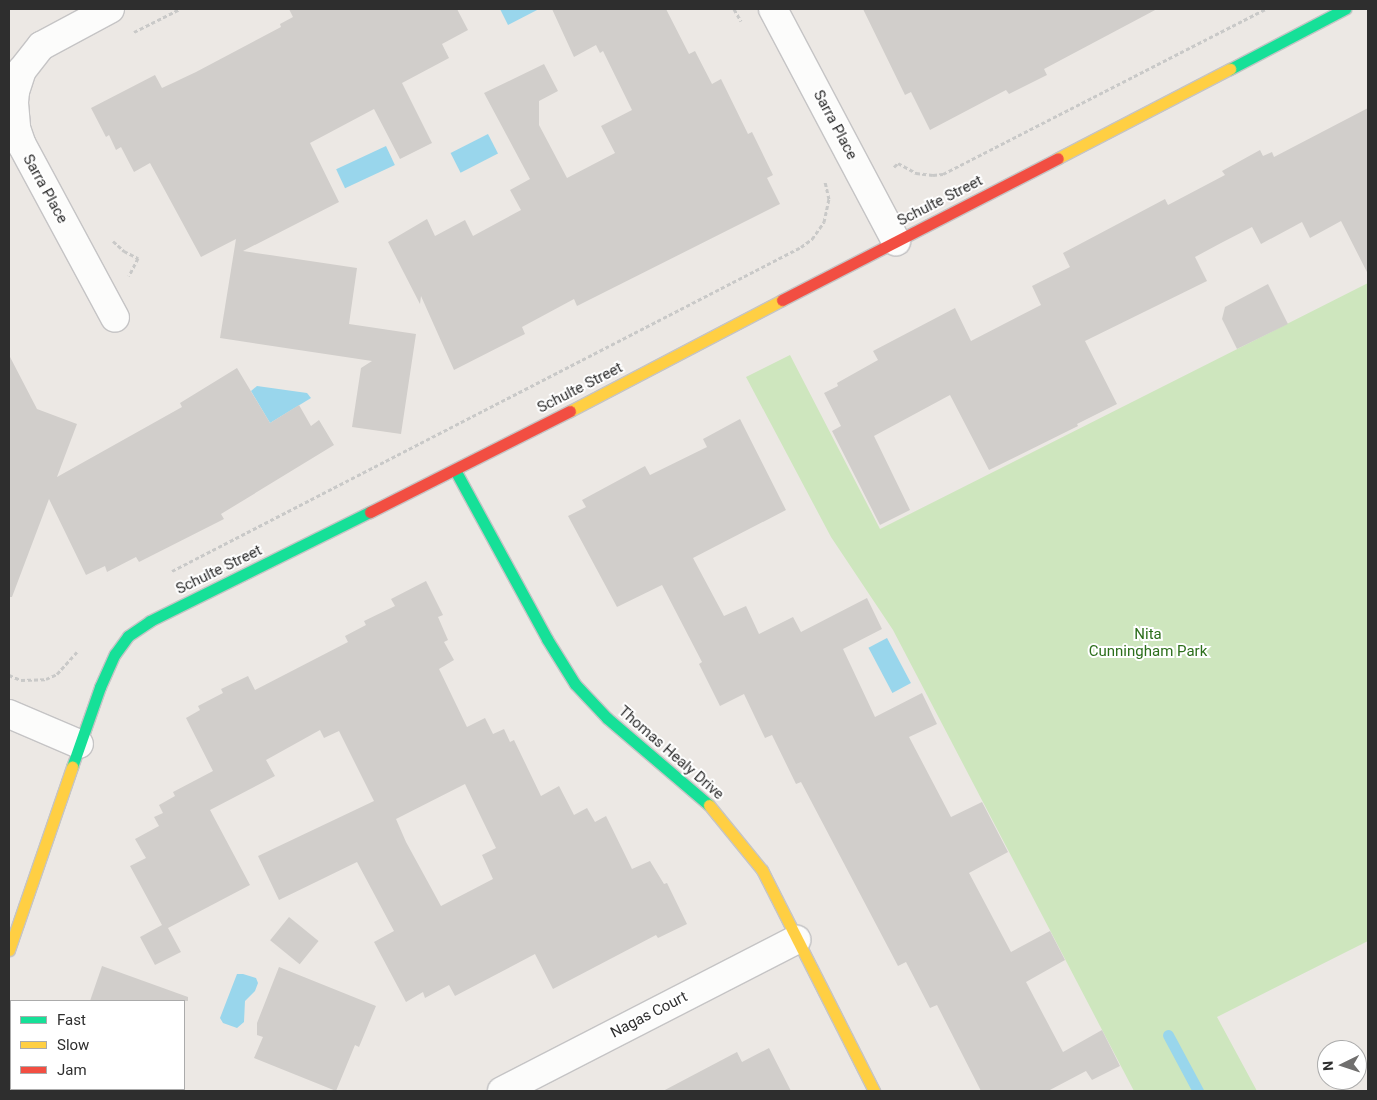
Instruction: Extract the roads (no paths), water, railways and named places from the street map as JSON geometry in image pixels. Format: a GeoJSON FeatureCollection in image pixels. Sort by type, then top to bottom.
{"type":"FeatureCollection","features":[{"type":"Feature","properties":{"kind":"street","name":"Sarra Place"},"geometry":{"type":"LineString","coordinates":[[110,9],[41,46],[13,79],[15,91],[14,116],[22,145],[113,315]]}},
{"type":"Feature","properties":{"kind":"street","name":"Sarra Place"},"geometry":{"type":"LineString","coordinates":[[773,9],[896,241]]}},
{"type":"Feature","properties":{"kind":"street","name":"Schulte Street"},"geometry":{"type":"LineString","coordinates":[[9,950],[79,744],[105,675],[115,654],[128,636],[150,621],[192,599],[455,470],[1345,9]]}},
{"type":"Feature","properties":{"kind":"street","name":"Thomas Healy Drive"},"geometry":{"type":"LineString","coordinates":[[455,470],[546,639],[576,684],[607,718],[713,808],[762,870],[874,1091]]}},
{"type":"Feature","properties":{"kind":"street"},"geometry":{"type":"LineString","coordinates":[[9,714],[79,744]]}},
{"type":"Feature","properties":{"kind":"street","name":"Nagas Court"},"geometry":{"type":"LineString","coordinates":[[502,1091],[796,940]]}},
{"type":"Feature","properties":{"kind":"water"},"geometry":{"type":"Polygon","coordinates":[[[500,9],[539,9],[508,25],[500,9]]]}},
{"type":"Feature","properties":{"kind":"water"},"geometry":{"type":"Polygon","coordinates":[[[488,134],[498,154],[461,173],[451,153],[488,134]]]}},
{"type":"Feature","properties":{"kind":"water"},"geometry":{"type":"Polygon","coordinates":[[[386,146],[395,165],[345,188],[336,169],[386,146]]]}},
{"type":"Feature","properties":{"kind":"water"},"geometry":{"type":"Polygon","coordinates":[[[257,386],[307,393],[311,398],[270,423],[251,391],[257,386]]]}},
{"type":"Feature","properties":{"kind":"water"},"geometry":{"type":"Polygon","coordinates":[[[887,638],[911,683],[892,693],[868,648],[887,638]]]}},
{"type":"Feature","properties":{"kind":"water"},"geometry":{"type":"Polygon","coordinates":[[[237,974],[256,978],[258,983],[255,991],[245,1001],[244,1022],[237,1028],[223,1023],[220,1018],[237,974]]]}},
{"type":"Feature","properties":{"kind":"waterway"},"geometry":{"type":"LineString","coordinates":[[1168,1035],[1198,1091]]}},
{"type":"Feature","properties":{"kind":"park label","name":"Nita Cunningham Park"},"geometry":{"type":"Point","coordinates":[1148,642]}}]}
